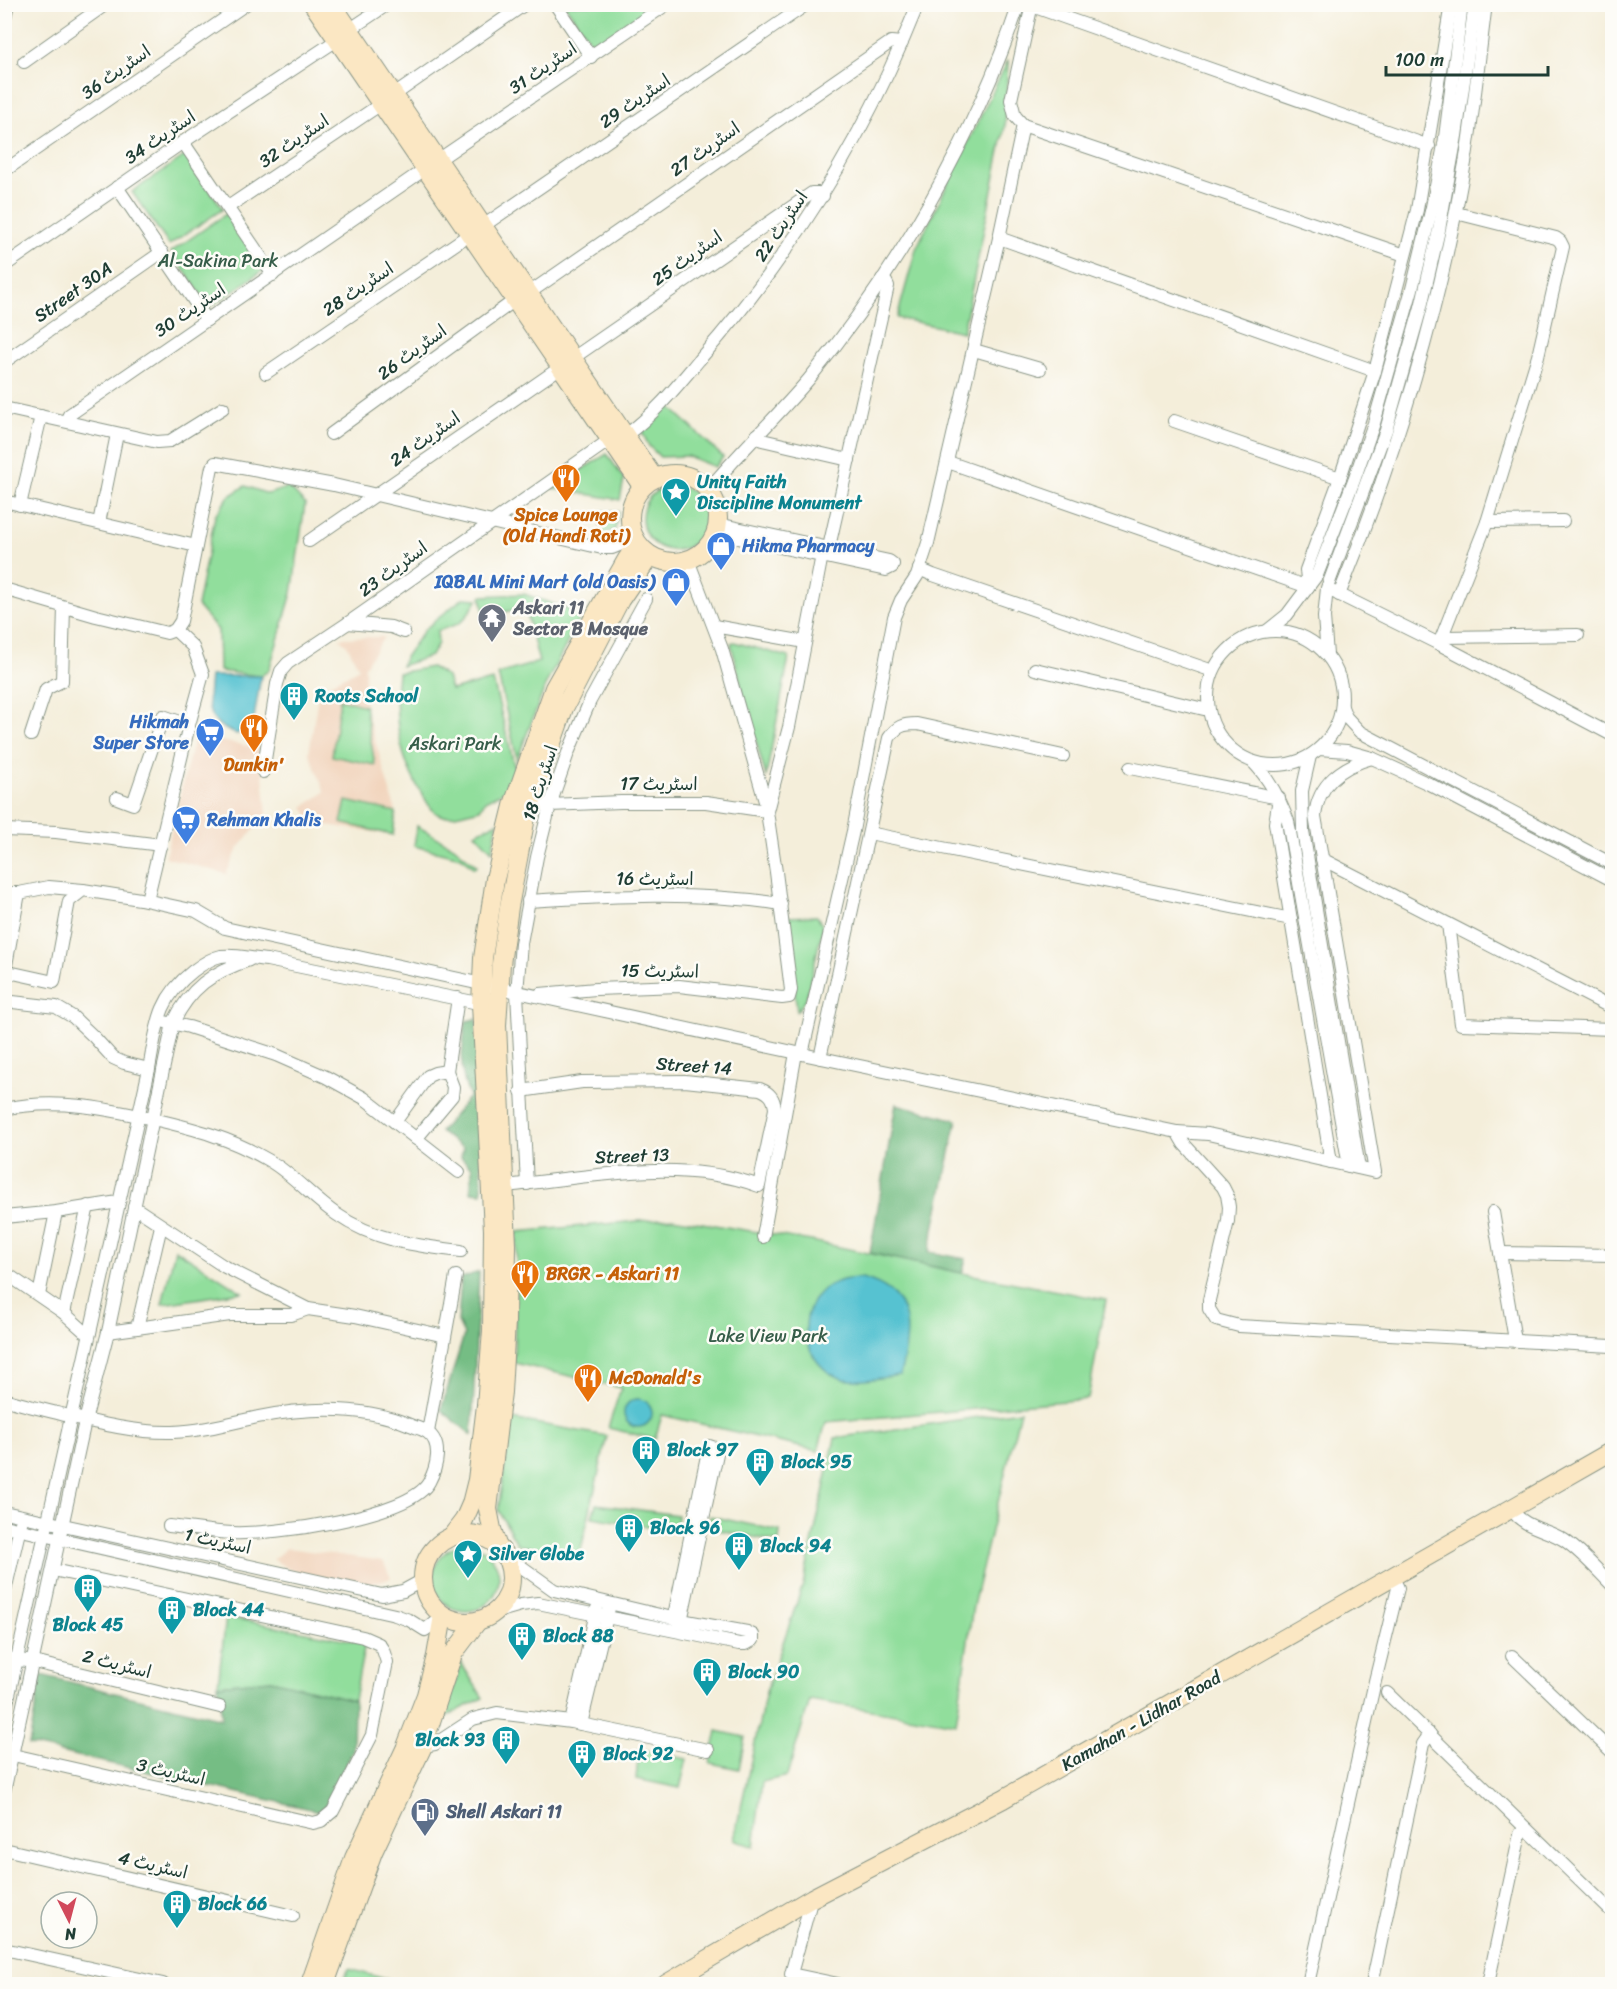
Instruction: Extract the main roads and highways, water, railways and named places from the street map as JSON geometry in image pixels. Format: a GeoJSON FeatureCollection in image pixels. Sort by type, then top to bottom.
{"type":"FeatureCollection","features":[{"type":"Feature","properties":{"kind":"water"},"geometry":{"type":"Polygon","coordinates":[[[210,676],[261,676],[253,724],[237,734],[218,725],[210,712],[208,696],[210,676]]]}},
{"type":"Feature","properties":{"kind":"water"},"geometry":{"type":"Polygon","coordinates":[[[862,1278],[879,1284],[892,1293],[900,1303],[905,1315],[906,1343],[900,1375],[865,1380],[844,1379],[829,1373],[818,1363],[811,1350],[806,1322],[810,1307],[818,1295],[838,1281],[862,1278]]]}},
{"type":"Feature","properties":{"kind":"water"},"geometry":{"type":"Polygon","coordinates":[[[638,1399],[648,1403],[652,1413],[648,1423],[638,1427],[628,1423],[624,1413],[628,1403],[638,1399]]]}},
{"type":"Feature","properties":{"kind":"place","name":"Spice Lounge (Old Handi Roti)"},"geometry":{"type":"Point","coordinates":[566,504]}},
{"type":"Feature","properties":{"kind":"place","name":"Unity Faith Discipline Monument"},"geometry":{"type":"Point","coordinates":[676,518]}},
{"type":"Feature","properties":{"kind":"place","name":"Hikma Pharmacy"},"geometry":{"type":"Point","coordinates":[721,572]}},
{"type":"Feature","properties":{"kind":"place","name":"IQBAL Mini Mart (old Oasis)"},"geometry":{"type":"Point","coordinates":[676,608]}},
{"type":"Feature","properties":{"kind":"place","name":"Askari 11 Sector B Mosque"},"geometry":{"type":"Point","coordinates":[492,644]}},
{"type":"Feature","properties":{"kind":"place","name":"Roots School"},"geometry":{"type":"Point","coordinates":[294,722]}},
{"type":"Feature","properties":{"kind":"place","name":"Dunkin'"},"geometry":{"type":"Point","coordinates":[254,754]}},
{"type":"Feature","properties":{"kind":"place","name":"Hikmah Super Store"},"geometry":{"type":"Point","coordinates":[210,758]}},
{"type":"Feature","properties":{"kind":"place","name":"Rehman Khalis"},"geometry":{"type":"Point","coordinates":[186,846]}},
{"type":"Feature","properties":{"kind":"place","name":"BRGR - Askari 11"},"geometry":{"type":"Point","coordinates":[525,1300]}},
{"type":"Feature","properties":{"kind":"place","name":"McDonald's"},"geometry":{"type":"Point","coordinates":[588,1404]}},
{"type":"Feature","properties":{"kind":"place","name":"Block 97"},"geometry":{"type":"Point","coordinates":[646,1476]}},
{"type":"Feature","properties":{"kind":"place","name":"Block 95"},"geometry":{"type":"Point","coordinates":[760,1488]}},
{"type":"Feature","properties":{"kind":"place","name":"Block 96"},"geometry":{"type":"Point","coordinates":[629,1554]}},
{"type":"Feature","properties":{"kind":"place","name":"Block 94"},"geometry":{"type":"Point","coordinates":[739,1572]}},
{"type":"Feature","properties":{"kind":"place","name":"Silver Globe"},"geometry":{"type":"Point","coordinates":[468,1580]}},
{"type":"Feature","properties":{"kind":"place","name":"Block 45"},"geometry":{"type":"Point","coordinates":[88,1614]}},
{"type":"Feature","properties":{"kind":"place","name":"Block 44"},"geometry":{"type":"Point","coordinates":[172,1636]}},
{"type":"Feature","properties":{"kind":"place","name":"Block 88"},"geometry":{"type":"Point","coordinates":[522,1662]}},
{"type":"Feature","properties":{"kind":"place","name":"Block 90"},"geometry":{"type":"Point","coordinates":[707,1698]}},
{"type":"Feature","properties":{"kind":"place","name":"Block 93"},"geometry":{"type":"Point","coordinates":[506,1766]}},
{"type":"Feature","properties":{"kind":"place","name":"Block 92"},"geometry":{"type":"Point","coordinates":[582,1780]}},
{"type":"Feature","properties":{"kind":"place","name":"Shell Askari 11"},"geometry":{"type":"Point","coordinates":[425,1838]}},
{"type":"Feature","properties":{"kind":"place","name":"Block 66"},"geometry":{"type":"Point","coordinates":[177,1930]}},
{"type":"Feature","properties":{"kind":"park label","name":"Al-Sakina Park"},"geometry":{"type":"Point","coordinates":[218,261]}},
{"type":"Feature","properties":{"kind":"park label","name":"Askari Park"},"geometry":{"type":"Point","coordinates":[455,744]}},
{"type":"Feature","properties":{"kind":"park label","name":"Lake View Park"},"geometry":{"type":"Point","coordinates":[768,1336]}}]}
